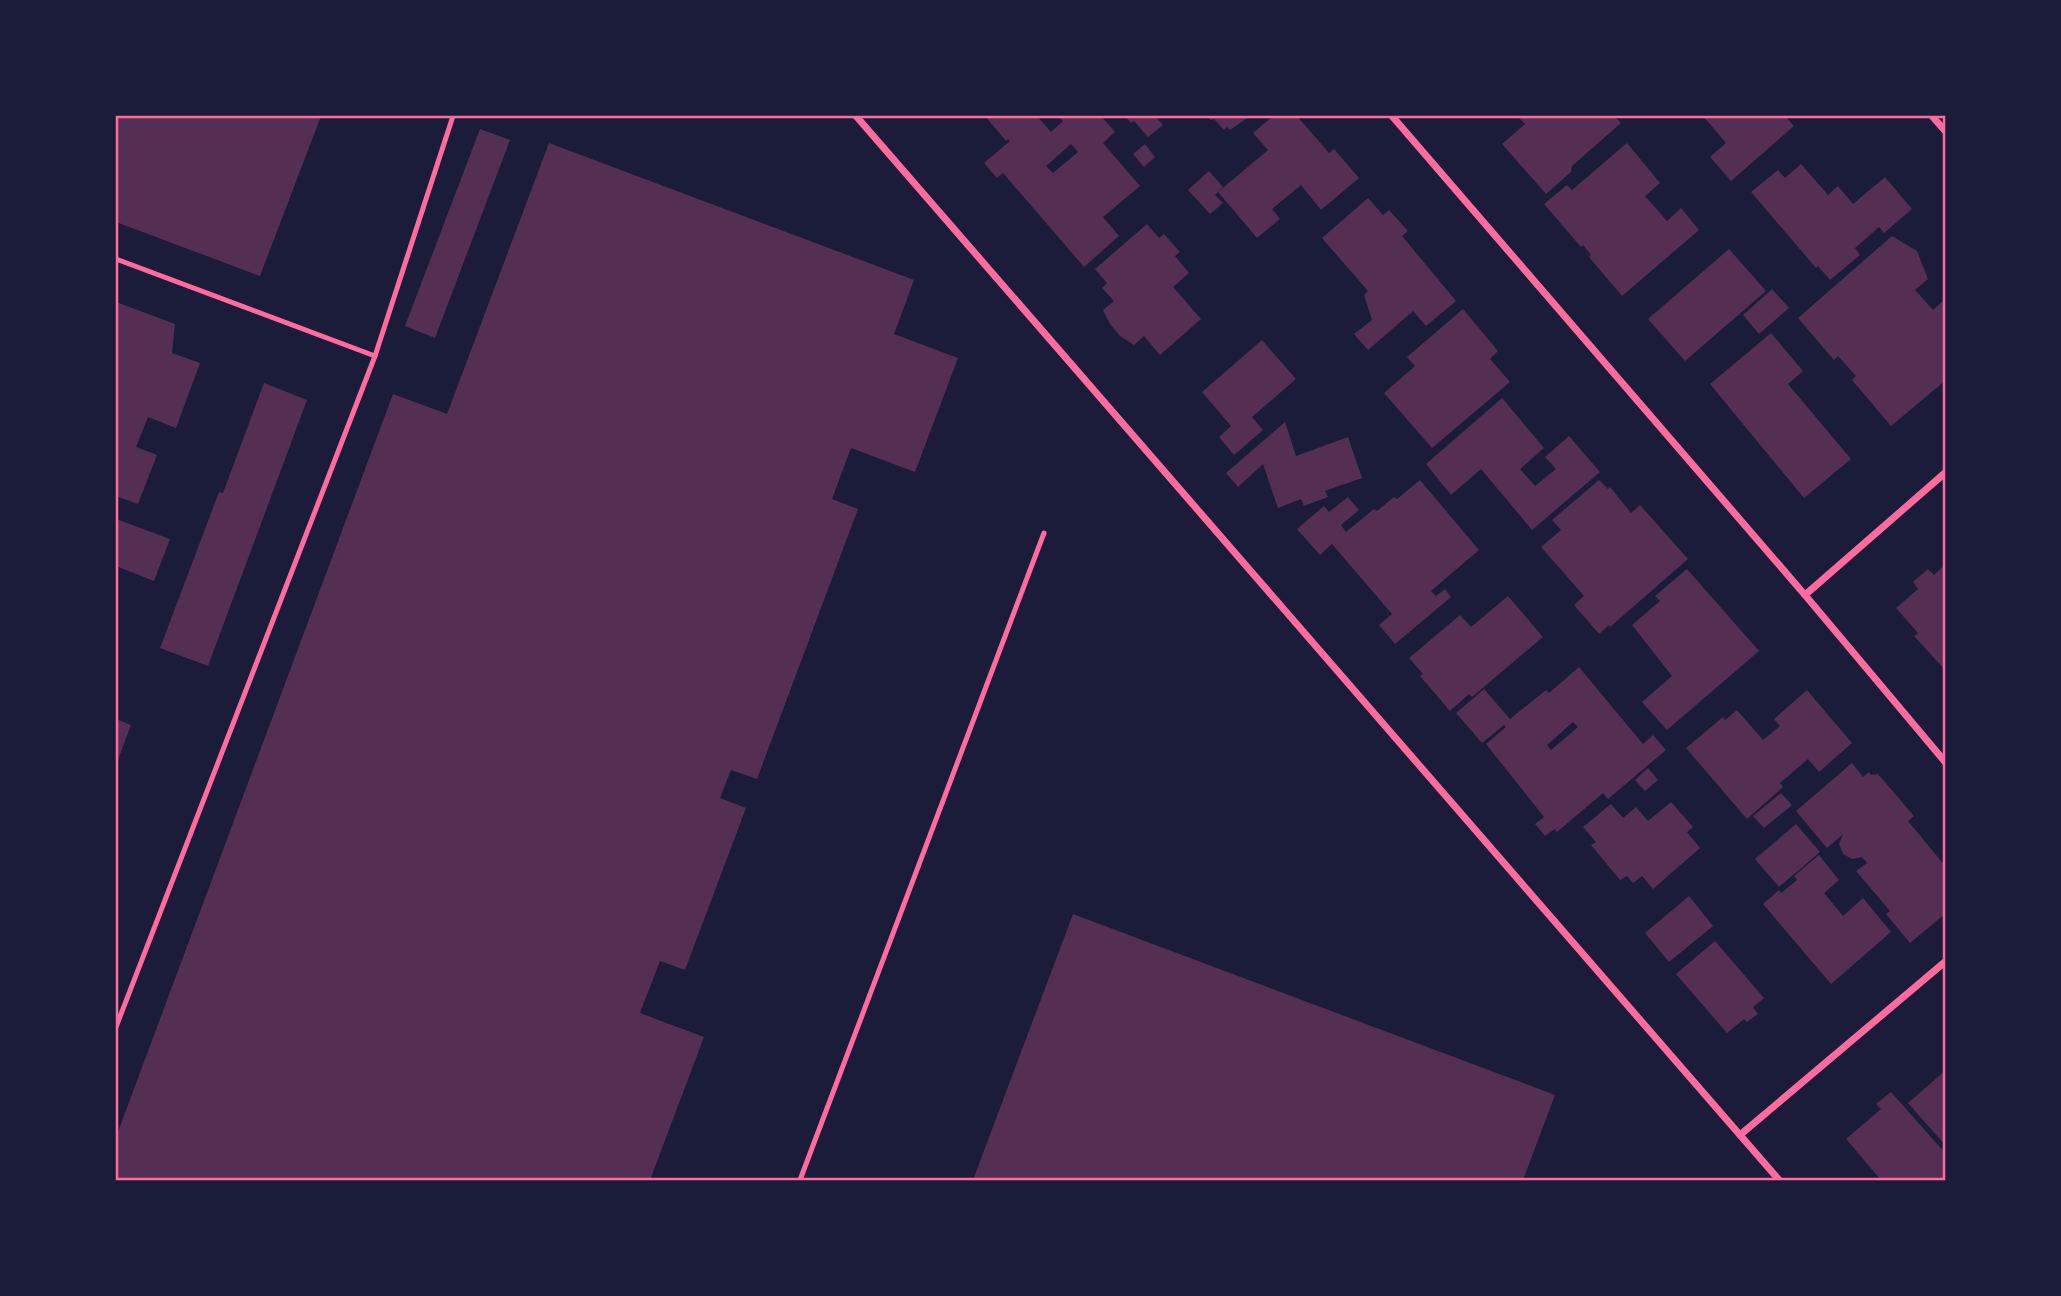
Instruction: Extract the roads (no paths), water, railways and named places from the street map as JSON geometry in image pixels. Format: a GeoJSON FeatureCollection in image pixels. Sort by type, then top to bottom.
{"type":"FeatureCollection","features":[{"type":"Feature","properties":{"kind":"street"},"geometry":{"type":"LineString","coordinates":[[856,116],[1779,1181]]}},
{"type":"Feature","properties":{"kind":"street"},"geometry":{"type":"LineString","coordinates":[[1392,116],[1805,595],[1945,763]]}},
{"type":"Feature","properties":{"kind":"street"},"geometry":{"type":"LineString","coordinates":[[1931,116],[1945,132]]}},
{"type":"Feature","properties":{"kind":"street"},"geometry":{"type":"LineString","coordinates":[[1805,595],[1945,472]]}},
{"type":"Feature","properties":{"kind":"street"},"geometry":{"type":"LineString","coordinates":[[1740,1135],[1945,961]]}},
{"type":"Feature","properties":{"kind":"lane"},"geometry":{"type":"LineString","coordinates":[[116,1027],[375,356],[453,116]]}},
{"type":"Feature","properties":{"kind":"lane"},"geometry":{"type":"LineString","coordinates":[[116,259],[375,356]]}},
{"type":"Feature","properties":{"kind":"lane"},"geometry":{"type":"LineString","coordinates":[[800,1181],[1044,533]]}}]}
